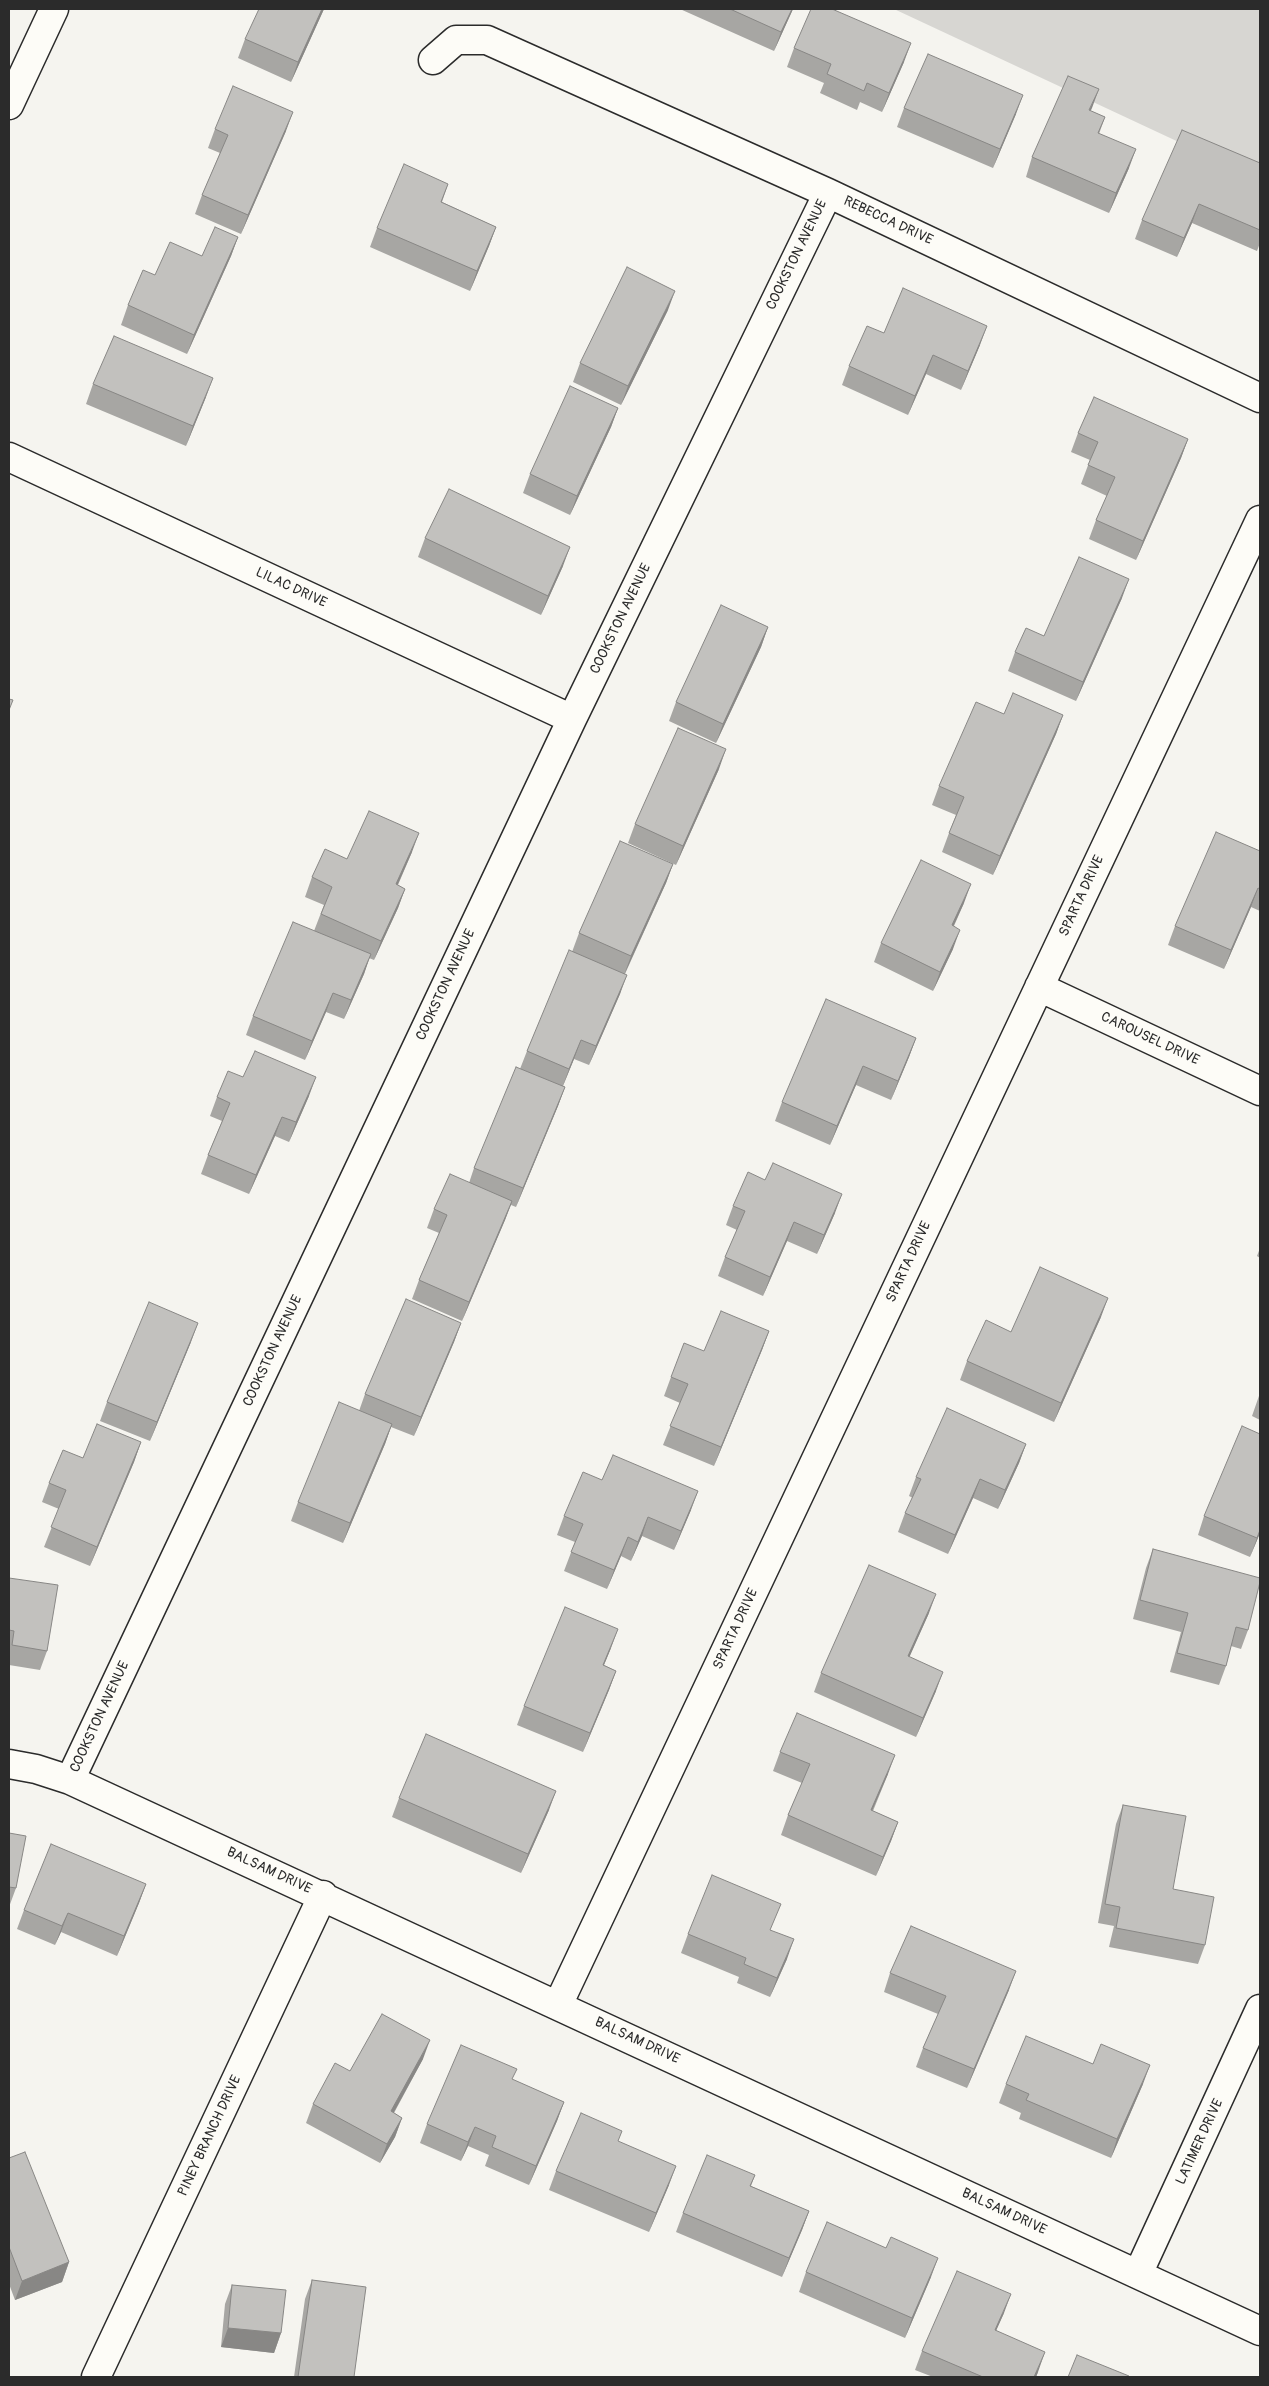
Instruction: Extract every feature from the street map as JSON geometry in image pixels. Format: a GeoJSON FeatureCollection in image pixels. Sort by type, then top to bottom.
{"type":"FeatureCollection","features":[{"type":"Feature","properties":{"kind":"street"},"geometry":{"type":"LineString","coordinates":[[9,104],[54,9]]}},
{"type":"Feature","properties":{"kind":"street","name":"REBECCA DRIVE"},"geometry":{"type":"LineString","coordinates":[[433,60],[456,40],[487,40],[828,192],[1260,398]]}},
{"type":"Feature","properties":{"kind":"street","name":"COOKSTON AVENUE"},"geometry":{"type":"LineString","coordinates":[[70,1780],[572,719],[828,192]]}},
{"type":"Feature","properties":{"kind":"street","name":"LILAC DRIVE"},"geometry":{"type":"LineString","coordinates":[[9,457],[572,719]]}},
{"type":"Feature","properties":{"kind":"street","name":"SPARTA DRIVE"},"geometry":{"type":"LineString","coordinates":[[558,2005],[1260,520]]}},
{"type":"Feature","properties":{"kind":"street","name":"CAROUSEL DRIVE"},"geometry":{"type":"LineString","coordinates":[[1040,987],[1260,1091]]}},
{"type":"Feature","properties":{"kind":"street","name":"BALSAM DRIVE"},"geometry":{"type":"LineString","coordinates":[[9,1764],[36,1769],[70,1780],[323,1895],[1260,2331]]}},
{"type":"Feature","properties":{"kind":"street","name":"PINEY BRANCH DRIVE"},"geometry":{"type":"LineString","coordinates":[[96,2377],[323,1895]]}},
{"type":"Feature","properties":{"kind":"street","name":"LATIMER DRIVE"},"geometry":{"type":"LineString","coordinates":[[1138,2274],[1260,2008]]}},
{"type":"Feature","properties":{"kind":"shaded area"},"geometry":{"type":"Polygon","coordinates":[[[894,9],[1260,9],[1260,180],[894,9]]]}},
{"type":"Feature","properties":{"kind":"building"},"geometry":{"type":"Polygon","coordinates":[[[259,9],[322,9],[298,62],[245,39],[259,9]]]}},
{"type":"Feature","properties":{"kind":"building"},"geometry":{"type":"Polygon","coordinates":[[[730,9],[792,9],[781,32],[730,9]]]}},
{"type":"Feature","properties":{"kind":"building"},"geometry":{"type":"Polygon","coordinates":[[[811,9],[832,9],[911,43],[889,93],[867,83],[864,91],[827,74],[831,64],[794,48],[811,9]]]}},
{"type":"Feature","properties":{"kind":"building"},"geometry":{"type":"Polygon","coordinates":[[[928,54],[1023,95],[1000,149],[904,108],[928,54]]]}},
{"type":"Feature","properties":{"kind":"building"},"geometry":{"type":"Polygon","coordinates":[[[1068,76],[1099,89],[1089,110],[1105,117],[1098,133],[1136,149],[1116,193],[1032,157],[1068,76]]]}},
{"type":"Feature","properties":{"kind":"building"},"geometry":{"type":"Polygon","coordinates":[[[233,86],[293,112],[248,215],[202,195],[228,135],[215,129],[233,86]]]}},
{"type":"Feature","properties":{"kind":"building"},"geometry":{"type":"Polygon","coordinates":[[[1182,130],[1260,163],[1260,230],[1199,204],[1184,238],[1142,220],[1182,130]]]}},
{"type":"Feature","properties":{"kind":"building"},"geometry":{"type":"Polygon","coordinates":[[[404,164],[448,184],[441,202],[496,227],[477,271],[377,228],[404,164]]]}},
{"type":"Feature","properties":{"kind":"building"},"geometry":{"type":"Polygon","coordinates":[[[215,227],[238,237],[194,335],[128,305],[143,270],[155,275],[170,242],[202,256],[215,227]]]}},
{"type":"Feature","properties":{"kind":"building"},"geometry":{"type":"Polygon","coordinates":[[[627,267],[675,291],[628,386],[580,363],[627,267]]]}},
{"type":"Feature","properties":{"kind":"building"},"geometry":{"type":"Polygon","coordinates":[[[903,288],[987,326],[968,371],[933,355],[915,396],[849,366],[867,326],[884,333],[903,288]]]}},
{"type":"Feature","properties":{"kind":"building"},"geometry":{"type":"Polygon","coordinates":[[[114,336],[213,378],[193,426],[93,384],[114,336]]]}},
{"type":"Feature","properties":{"kind":"building"},"geometry":{"type":"Polygon","coordinates":[[[570,386],[618,408],[577,496],[530,474],[570,386]]]}},
{"type":"Feature","properties":{"kind":"building"},"geometry":{"type":"Polygon","coordinates":[[[1094,397],[1188,439],[1143,541],[1096,520],[1115,477],[1088,465],[1098,442],[1078,433],[1094,397]]]}},
{"type":"Feature","properties":{"kind":"building"},"geometry":{"type":"Polygon","coordinates":[[[449,489],[570,547],[548,596],[425,538],[449,489]]]}},
{"type":"Feature","properties":{"kind":"building"},"geometry":{"type":"Polygon","coordinates":[[[1079,557],[1129,579],[1083,682],[1015,652],[1026,628],[1044,636],[1079,557]]]}},
{"type":"Feature","properties":{"kind":"building"},"geometry":{"type":"Polygon","coordinates":[[[721,605],[768,627],[723,724],[676,702],[721,605]]]}},
{"type":"Feature","properties":{"kind":"building"},"geometry":{"type":"Polygon","coordinates":[[[1013,693],[1063,715],[1000,856],[949,833],[964,797],[939,786],[976,702],[1004,714],[1013,693]]]}},
{"type":"Feature","properties":{"kind":"building"},"geometry":{"type":"Polygon","coordinates":[[[9,699],[13,700],[9,710],[9,699]]]}},
{"type":"Feature","properties":{"kind":"building"},"geometry":{"type":"Polygon","coordinates":[[[678,728],[726,749],[683,846],[635,824],[678,728]]]}},
{"type":"Feature","properties":{"kind":"building"},"geometry":{"type":"Polygon","coordinates":[[[369,811],[419,833],[396,884],[405,889],[381,941],[321,914],[332,887],[312,877],[325,849],[347,859],[369,811]]]}},
{"type":"Feature","properties":{"kind":"building"},"geometry":{"type":"Polygon","coordinates":[[[1216,832],[1260,851],[1260,889],[1258,888],[1231,950],[1175,926],[1216,832]]]}},
{"type":"Feature","properties":{"kind":"building"},"geometry":{"type":"Polygon","coordinates":[[[620,841],[673,864],[631,956],[579,933],[620,841]]]}},
{"type":"Feature","properties":{"kind":"building"},"geometry":{"type":"Polygon","coordinates":[[[921,860],[971,884],[952,925],[960,930],[940,972],[881,943],[921,860]]]}},
{"type":"Feature","properties":{"kind":"building"},"geometry":{"type":"Polygon","coordinates":[[[293,922],[371,954],[351,1000],[333,993],[312,1041],[253,1016],[293,922]]]}},
{"type":"Feature","properties":{"kind":"building"},"geometry":{"type":"Polygon","coordinates":[[[569,950],[627,975],[596,1046],[581,1040],[569,1069],[527,1051],[569,950]]]}},
{"type":"Feature","properties":{"kind":"building"},"geometry":{"type":"Polygon","coordinates":[[[826,999],[916,1038],[898,1081],[863,1066],[837,1126],[782,1102],[826,999]]]}},
{"type":"Feature","properties":{"kind":"building"},"geometry":{"type":"Polygon","coordinates":[[[255,1051],[316,1077],[296,1122],[282,1117],[256,1175],[208,1155],[230,1103],[217,1097],[228,1071],[243,1077],[255,1051]]]}},
{"type":"Feature","properties":{"kind":"building"},"geometry":{"type":"Polygon","coordinates":[[[516,1067],[565,1087],[523,1188],[474,1168],[516,1067]]]}},
{"type":"Feature","properties":{"kind":"building"},"geometry":{"type":"Polygon","coordinates":[[[773,1163],[842,1194],[824,1235],[794,1222],[770,1277],[725,1257],[745,1211],[733,1206],[748,1172],[765,1180],[773,1163]]]}},
{"type":"Feature","properties":{"kind":"building"},"geometry":{"type":"Polygon","coordinates":[[[450,1174],[512,1201],[469,1302],[419,1280],[447,1215],[434,1209],[450,1174]]]}},
{"type":"Feature","properties":{"kind":"building"},"geometry":{"type":"Polygon","coordinates":[[[1040,1267],[1108,1298],[1061,1403],[967,1361],[986,1320],[1011,1332],[1040,1267]]]}},
{"type":"Feature","properties":{"kind":"building"},"geometry":{"type":"Polygon","coordinates":[[[406,1299],[461,1323],[421,1417],[365,1394],[406,1299]]]}},
{"type":"Feature","properties":{"kind":"building"},"geometry":{"type":"Polygon","coordinates":[[[149,1302],[198,1323],[157,1422],[107,1402],[149,1302]]]}},
{"type":"Feature","properties":{"kind":"building"},"geometry":{"type":"Polygon","coordinates":[[[721,1311],[769,1331],[721,1447],[670,1426],[688,1384],[671,1377],[684,1343],[704,1351],[721,1311]]]}},
{"type":"Feature","properties":{"kind":"building"},"geometry":{"type":"Polygon","coordinates":[[[339,1402],[392,1424],[350,1523],[298,1502],[339,1402]]]}},
{"type":"Feature","properties":{"kind":"building"},"geometry":{"type":"Polygon","coordinates":[[[947,1408],[1026,1444],[1005,1490],[980,1479],[955,1535],[905,1513],[921,1479],[916,1477],[947,1408]]]}},
{"type":"Feature","properties":{"kind":"building"},"geometry":{"type":"Polygon","coordinates":[[[97,1424],[141,1442],[97,1547],[51,1527],[66,1490],[49,1483],[63,1450],[83,1458],[97,1424]]]}},
{"type":"Feature","properties":{"kind":"building"},"geometry":{"type":"Polygon","coordinates":[[[1242,1426],[1260,1434],[1260,1530],[1257,1538],[1204,1516],[1242,1426]]]}},
{"type":"Feature","properties":{"kind":"building"},"geometry":{"type":"Polygon","coordinates":[[[613,1455],[698,1491],[681,1531],[648,1517],[638,1542],[628,1537],[614,1570],[571,1552],[583,1524],[564,1516],[583,1472],[602,1480],[613,1455]]]}},
{"type":"Feature","properties":{"kind":"building"},"geometry":{"type":"Polygon","coordinates":[[[1153,1549],[1260,1578],[1248,1630],[1236,1627],[1226,1666],[1177,1653],[1188,1613],[1140,1600],[1153,1549]]]}},
{"type":"Feature","properties":{"kind":"building"},"geometry":{"type":"Polygon","coordinates":[[[869,1565],[936,1594],[908,1656],[943,1672],[923,1718],[821,1673],[869,1565]]]}},
{"type":"Feature","properties":{"kind":"building"},"geometry":{"type":"Polygon","coordinates":[[[9,1578],[58,1585],[47,1651],[12,1645],[14,1631],[9,1630],[9,1578]]]}},
{"type":"Feature","properties":{"kind":"building"},"geometry":{"type":"Polygon","coordinates":[[[565,1607],[618,1629],[603,1665],[616,1671],[590,1733],[524,1706],[565,1607]]]}},
{"type":"Feature","properties":{"kind":"building"},"geometry":{"type":"Polygon","coordinates":[[[797,1713],[895,1755],[871,1810],[898,1822],[883,1857],[788,1815],[810,1764],[780,1752],[797,1713]]]}},
{"type":"Feature","properties":{"kind":"building"},"geometry":{"type":"Polygon","coordinates":[[[426,1734],[556,1791],[528,1854],[399,1798],[426,1734]]]}},
{"type":"Feature","properties":{"kind":"building"},"geometry":{"type":"Polygon","coordinates":[[[1123,1805],[1186,1816],[1173,1889],[1214,1897],[1205,1945],[1116,1928],[1120,1907],[1105,1904],[1123,1805]]]}},
{"type":"Feature","properties":{"kind":"building"},"geometry":{"type":"Polygon","coordinates":[[[9,1833],[26,1836],[16,1888],[9,1887],[9,1833]]]}},
{"type":"Feature","properties":{"kind":"building"},"geometry":{"type":"Polygon","coordinates":[[[51,1844],[146,1884],[124,1936],[68,1913],[62,1926],[24,1910],[51,1844]]]}},
{"type":"Feature","properties":{"kind":"building"},"geometry":{"type":"Polygon","coordinates":[[[712,1875],[781,1904],[770,1930],[794,1939],[777,1978],[744,1964],[746,1958],[688,1934],[712,1875]]]}},
{"type":"Feature","properties":{"kind":"building"},"geometry":{"type":"Polygon","coordinates":[[[911,1926],[1016,1971],[974,2069],[923,2048],[946,1996],[890,1973],[911,1926]]]}},
{"type":"Feature","properties":{"kind":"building"},"geometry":{"type":"Polygon","coordinates":[[[382,2014],[430,2040],[391,2111],[402,2118],[387,2144],[313,2104],[335,2063],[350,2071],[382,2014]]]}},
{"type":"Feature","properties":{"kind":"building"},"geometry":{"type":"Polygon","coordinates":[[[1026,2036],[1093,2064],[1101,2044],[1150,2065],[1117,2139],[1026,2100],[1029,2094],[1006,2084],[1026,2036]]]}},
{"type":"Feature","properties":{"kind":"building"},"geometry":{"type":"Polygon","coordinates":[[[461,2045],[517,2069],[512,2079],[564,2102],[536,2166],[492,2147],[496,2136],[475,2127],[468,2142],[427,2124],[461,2045]]]}},
{"type":"Feature","properties":{"kind":"building"},"geometry":{"type":"Polygon","coordinates":[[[581,2113],[622,2131],[618,2141],[676,2166],[656,2213],[556,2171],[581,2113]]]}},
{"type":"Feature","properties":{"kind":"building"},"geometry":{"type":"Polygon","coordinates":[[[25,2152],[69,2262],[22,2281],[9,2247],[9,2158],[25,2152]]]}},
{"type":"Feature","properties":{"kind":"building"},"geometry":{"type":"Polygon","coordinates":[[[707,2155],[755,2175],[750,2186],[809,2211],[789,2258],[683,2213],[707,2155]]]}},
{"type":"Feature","properties":{"kind":"building"},"geometry":{"type":"Polygon","coordinates":[[[827,2222],[886,2248],[891,2237],[938,2258],[912,2318],[806,2272],[827,2222]]]}},
{"type":"Feature","properties":{"kind":"building"},"geometry":{"type":"Polygon","coordinates":[[[957,2271],[1011,2294],[995,2330],[1045,2352],[1034,2377],[983,2377],[922,2351],[957,2271]]]}},
{"type":"Feature","properties":{"kind":"building"},"geometry":{"type":"Polygon","coordinates":[[[312,2280],[366,2287],[354,2377],[298,2377],[312,2280]]]}},
{"type":"Feature","properties":{"kind":"building"},"geometry":{"type":"Polygon","coordinates":[[[232,2285],[286,2290],[281,2333],[228,2328],[232,2285]]]}},
{"type":"Feature","properties":{"kind":"building"},"geometry":{"type":"Polygon","coordinates":[[[1077,2355],[1129,2376],[1068,2377],[1077,2355]]]}}]}
